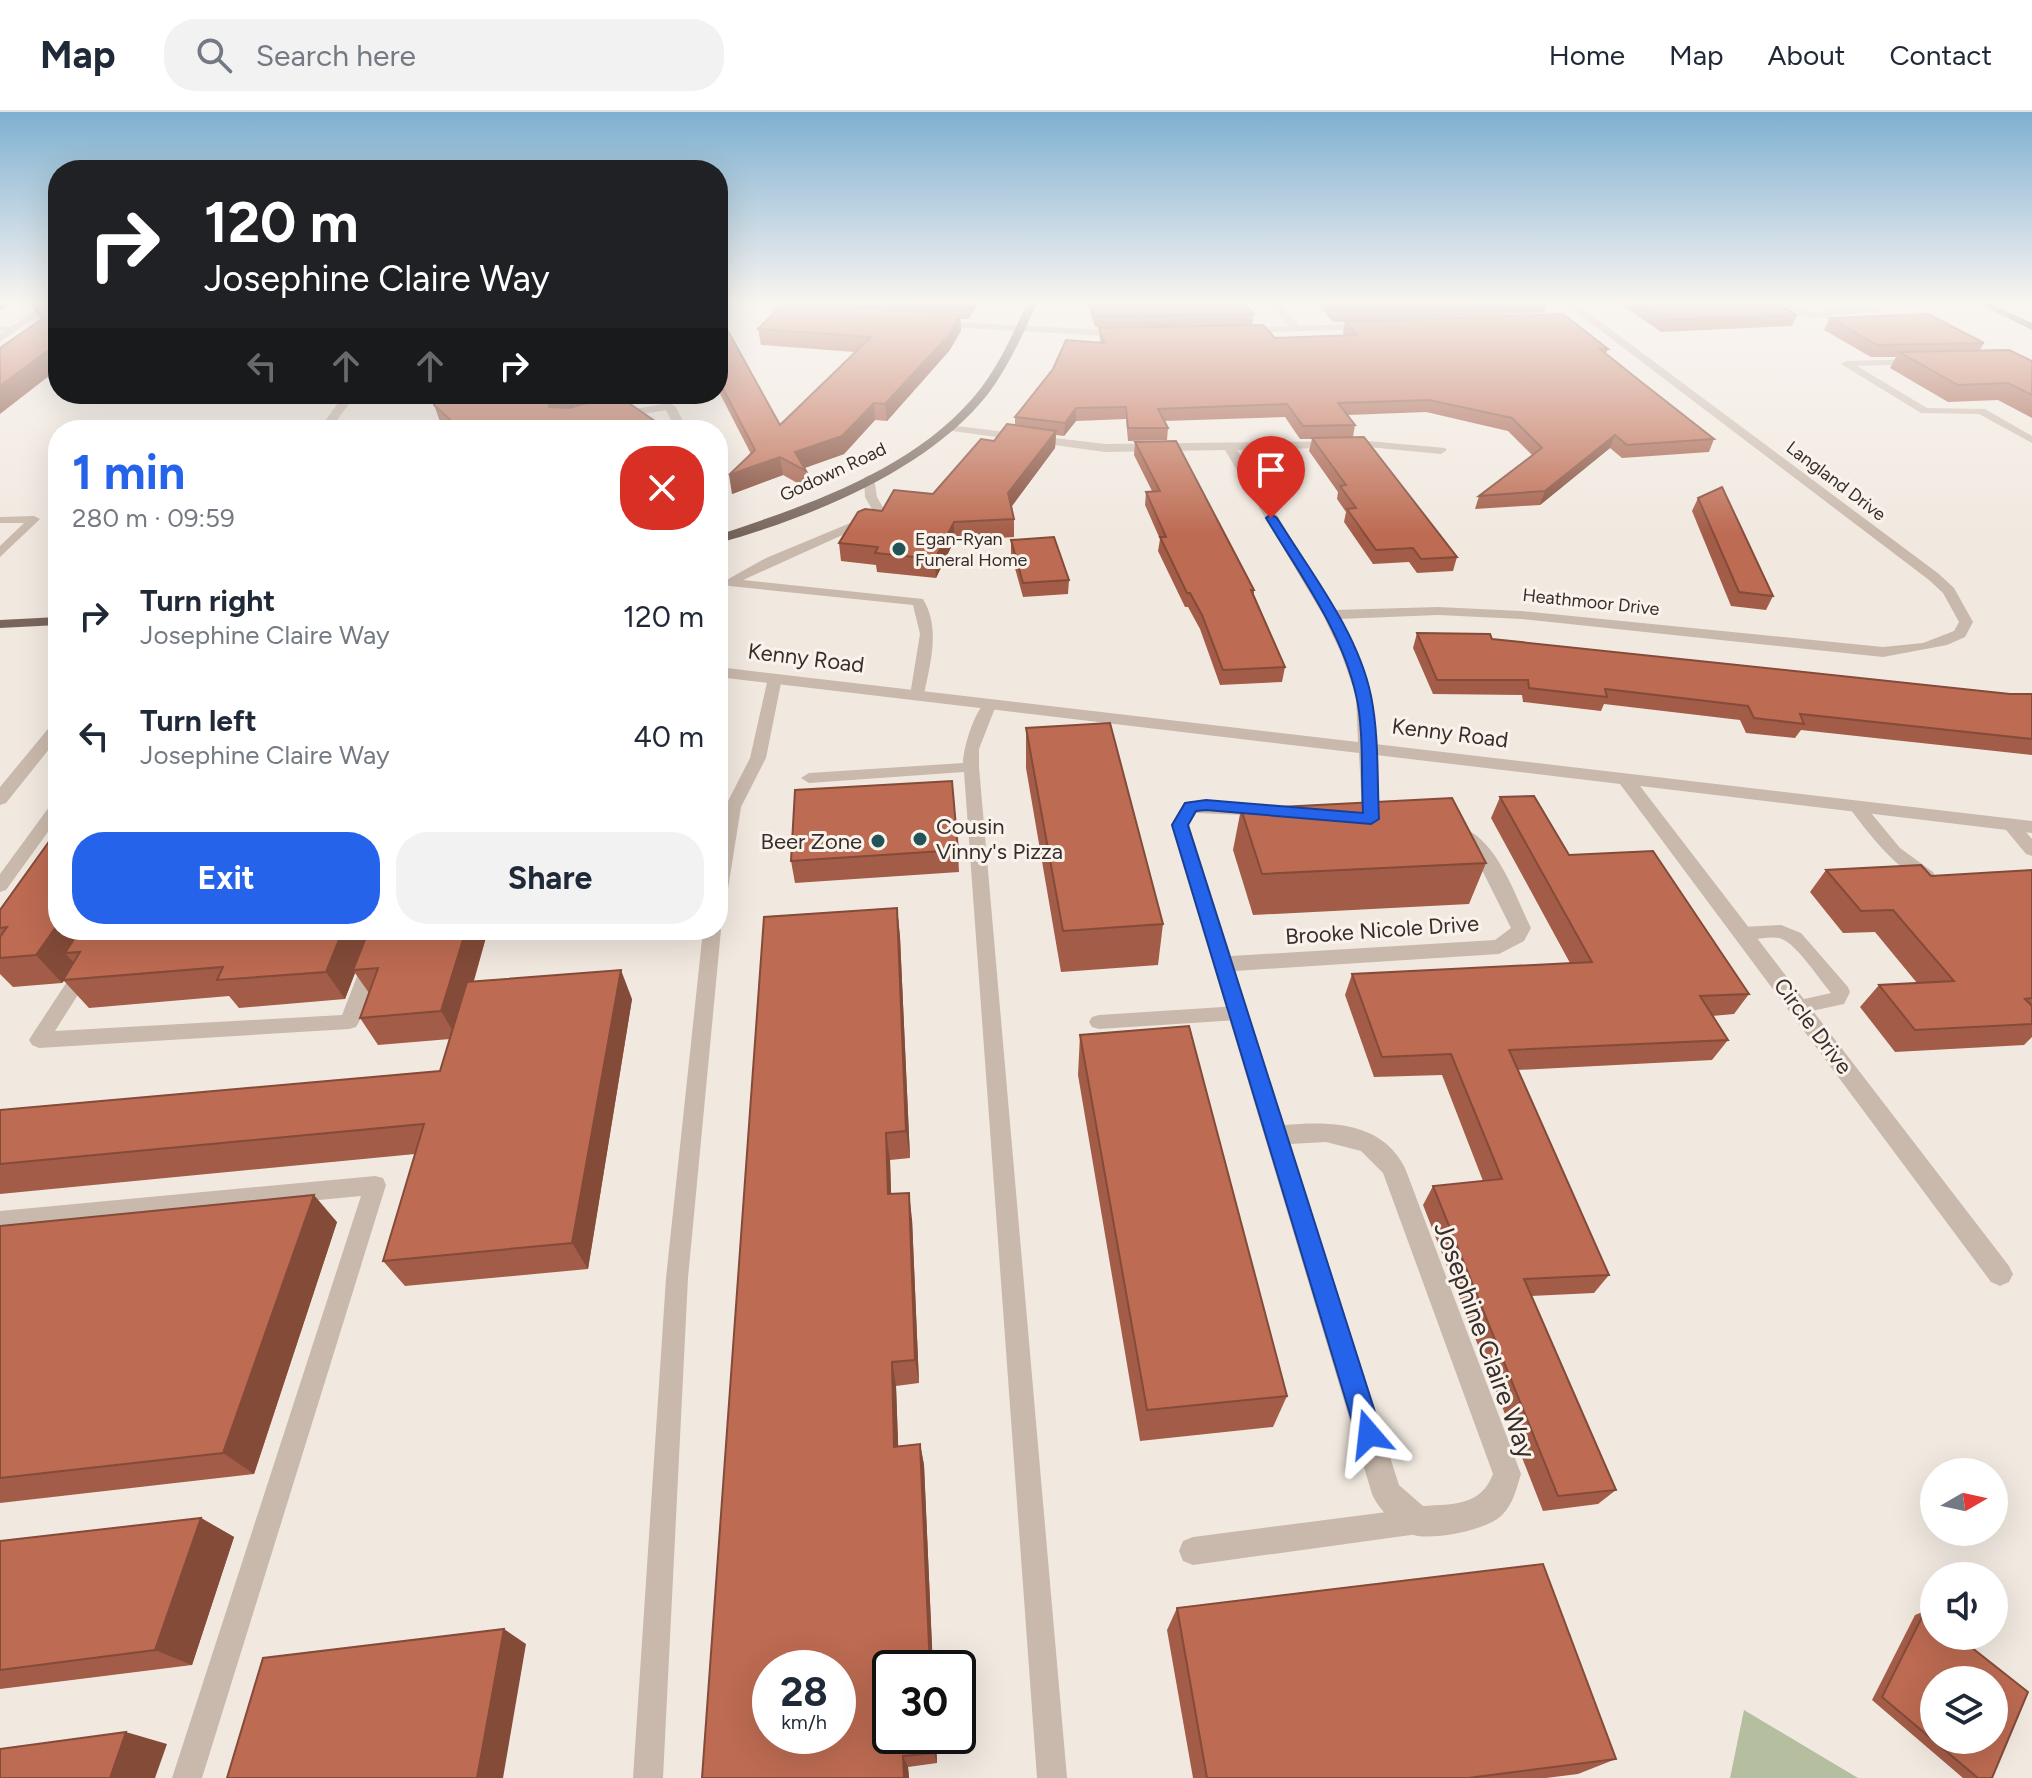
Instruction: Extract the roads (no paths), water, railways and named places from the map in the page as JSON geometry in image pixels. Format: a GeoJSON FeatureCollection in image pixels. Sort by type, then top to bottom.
{"type":"FeatureCollection","features":[{"type":"Feature","properties":{"kind":"main road","name":"Godown Road"},"geometry":{"type":"LineString","coordinates":[[728,535],[827,499],[869,478],[949,428],[985,391],[991,380]]}},
{"type":"Feature","properties":{"kind":"main road"},"geometry":{"type":"LineString","coordinates":[[0,624],[48,622]]}},
{"type":"Feature","properties":{"kind":"street","name":"Langland Drive"},"geometry":{"type":"LineString","coordinates":[[1671,380],[1934,577],[1949,591],[1966,622],[1960,634],[1940,644],[1914,650],[1847,650]]}},
{"type":"Feature","properties":{"kind":"street"},"geometry":{"type":"LineString","coordinates":[[595,420],[669,406],[677,420]]}},
{"type":"Feature","properties":{"kind":"street"},"geometry":{"type":"LineString","coordinates":[[949,428],[1105,448],[1368,444],[1441,450]]}},
{"type":"Feature","properties":{"kind":"street"},"geometry":{"type":"LineString","coordinates":[[1228,445],[1330,615],[1349,653],[1364,696],[1366,747],[1378,820],[1341,816]]}},
{"type":"Feature","properties":{"kind":"street","name":"Heathmoor Drive"},"geometry":{"type":"LineString","coordinates":[[1330,615],[1438,611],[1521,615],[1847,650]]}},
{"type":"Feature","properties":{"kind":"street","name":"Kenny Road"},"geometry":{"type":"LineString","coordinates":[[728,673],[2032,827]]}},
{"type":"Feature","properties":{"kind":"street"},"geometry":{"type":"LineString","coordinates":[[0,799],[48,739]]}},
{"type":"Feature","properties":{"kind":"street","name":"Circle Drive"},"geometry":{"type":"LineString","coordinates":[[1625,779],[2000,1274]]}},
{"type":"Feature","properties":{"kind":"street"},"geometry":{"type":"LineString","coordinates":[[1296,813],[1206,805],[1190,807],[1184,812],[1180,825],[1387,1494],[1418,1521]]}},
{"type":"Feature","properties":{"kind":"street","name":"Brooke Nicole Drive"},"geometry":{"type":"LineString","coordinates":[[1224,964],[1499,947],[1517,936],[1521,928],[1479,849],[1469,837],[1439,828]]}},
{"type":"Feature","properties":{"kind":"street","name":"Josephine Claire Way"},"geometry":{"type":"LineString","coordinates":[[1276,1135],[1335,1131],[1383,1151],[1393,1168],[1507,1474],[1500,1493],[1488,1508],[1448,1519],[1418,1521]]}},
{"type":"Feature","properties":{"kind":"lane"},"geometry":{"type":"LineString","coordinates":[[1872,380],[1925,411],[1981,411],[2032,440]]}},
{"type":"Feature","properties":{"kind":"lane"},"geometry":{"type":"LineString","coordinates":[[869,478],[871,497],[879,511],[876,516],[729,582],[918,602],[926,612],[926,629],[917,695]]}},
{"type":"Feature","properties":{"kind":"lane"},"geometry":{"type":"LineString","coordinates":[[0,520],[34,519],[0,553]]}},
{"type":"Feature","properties":{"kind":"lane"},"geometry":{"type":"LineString","coordinates":[[728,836],[733,807],[758,758],[775,678]]}},
{"type":"Feature","properties":{"kind":"lane"},"geometry":{"type":"LineString","coordinates":[[990,703],[971,749],[971,767],[1052,1778]]}},
{"type":"Feature","properties":{"kind":"lane"},"geometry":{"type":"LineString","coordinates":[[809,778],[971,767]]}},
{"type":"Feature","properties":{"kind":"lane"},"geometry":{"type":"LineString","coordinates":[[1856,806],[1907,864],[1922,875],[1940,880]]}},
{"type":"Feature","properties":{"kind":"lane"},"geometry":{"type":"LineString","coordinates":[[0,886],[48,821]]}},
{"type":"Feature","properties":{"kind":"lane"},"geometry":{"type":"LineString","coordinates":[[2010,825],[2032,850]]}},
{"type":"Feature","properties":{"kind":"lane"},"geometry":{"type":"LineString","coordinates":[[1742,933],[1781,931],[1795,938],[1841,992],[1837,999],[1798,1007]]}},
{"type":"Feature","properties":{"kind":"lane"},"geometry":{"type":"LineString","coordinates":[[104,940],[39,1040],[349,1022],[380,940]]}},
{"type":"Feature","properties":{"kind":"lane"},"geometry":{"type":"LineString","coordinates":[[648,1778],[677,1278],[711,940]]}},
{"type":"Feature","properties":{"kind":"lane"},"geometry":{"type":"LineString","coordinates":[[1099,1022],[1238,1013]]}},
{"type":"Feature","properties":{"kind":"lane"},"geometry":{"type":"LineString","coordinates":[[0,1221],[375,1185],[187,1778]]}},
{"type":"Feature","properties":{"kind":"lane"},"geometry":{"type":"LineString","coordinates":[[1193,1551],[1418,1521]]}},
{"type":"Feature","properties":{"kind":"place","name":"Egan-Ryan Funeral Home"},"geometry":{"type":"Point","coordinates":[899,549]}},
{"type":"Feature","properties":{"kind":"place","name":"Cousin Vinny's Pizza"},"geometry":{"type":"Point","coordinates":[920,839]}},
{"type":"Feature","properties":{"kind":"place","name":"Beer Zone"},"geometry":{"type":"Point","coordinates":[878,841]}}]}
